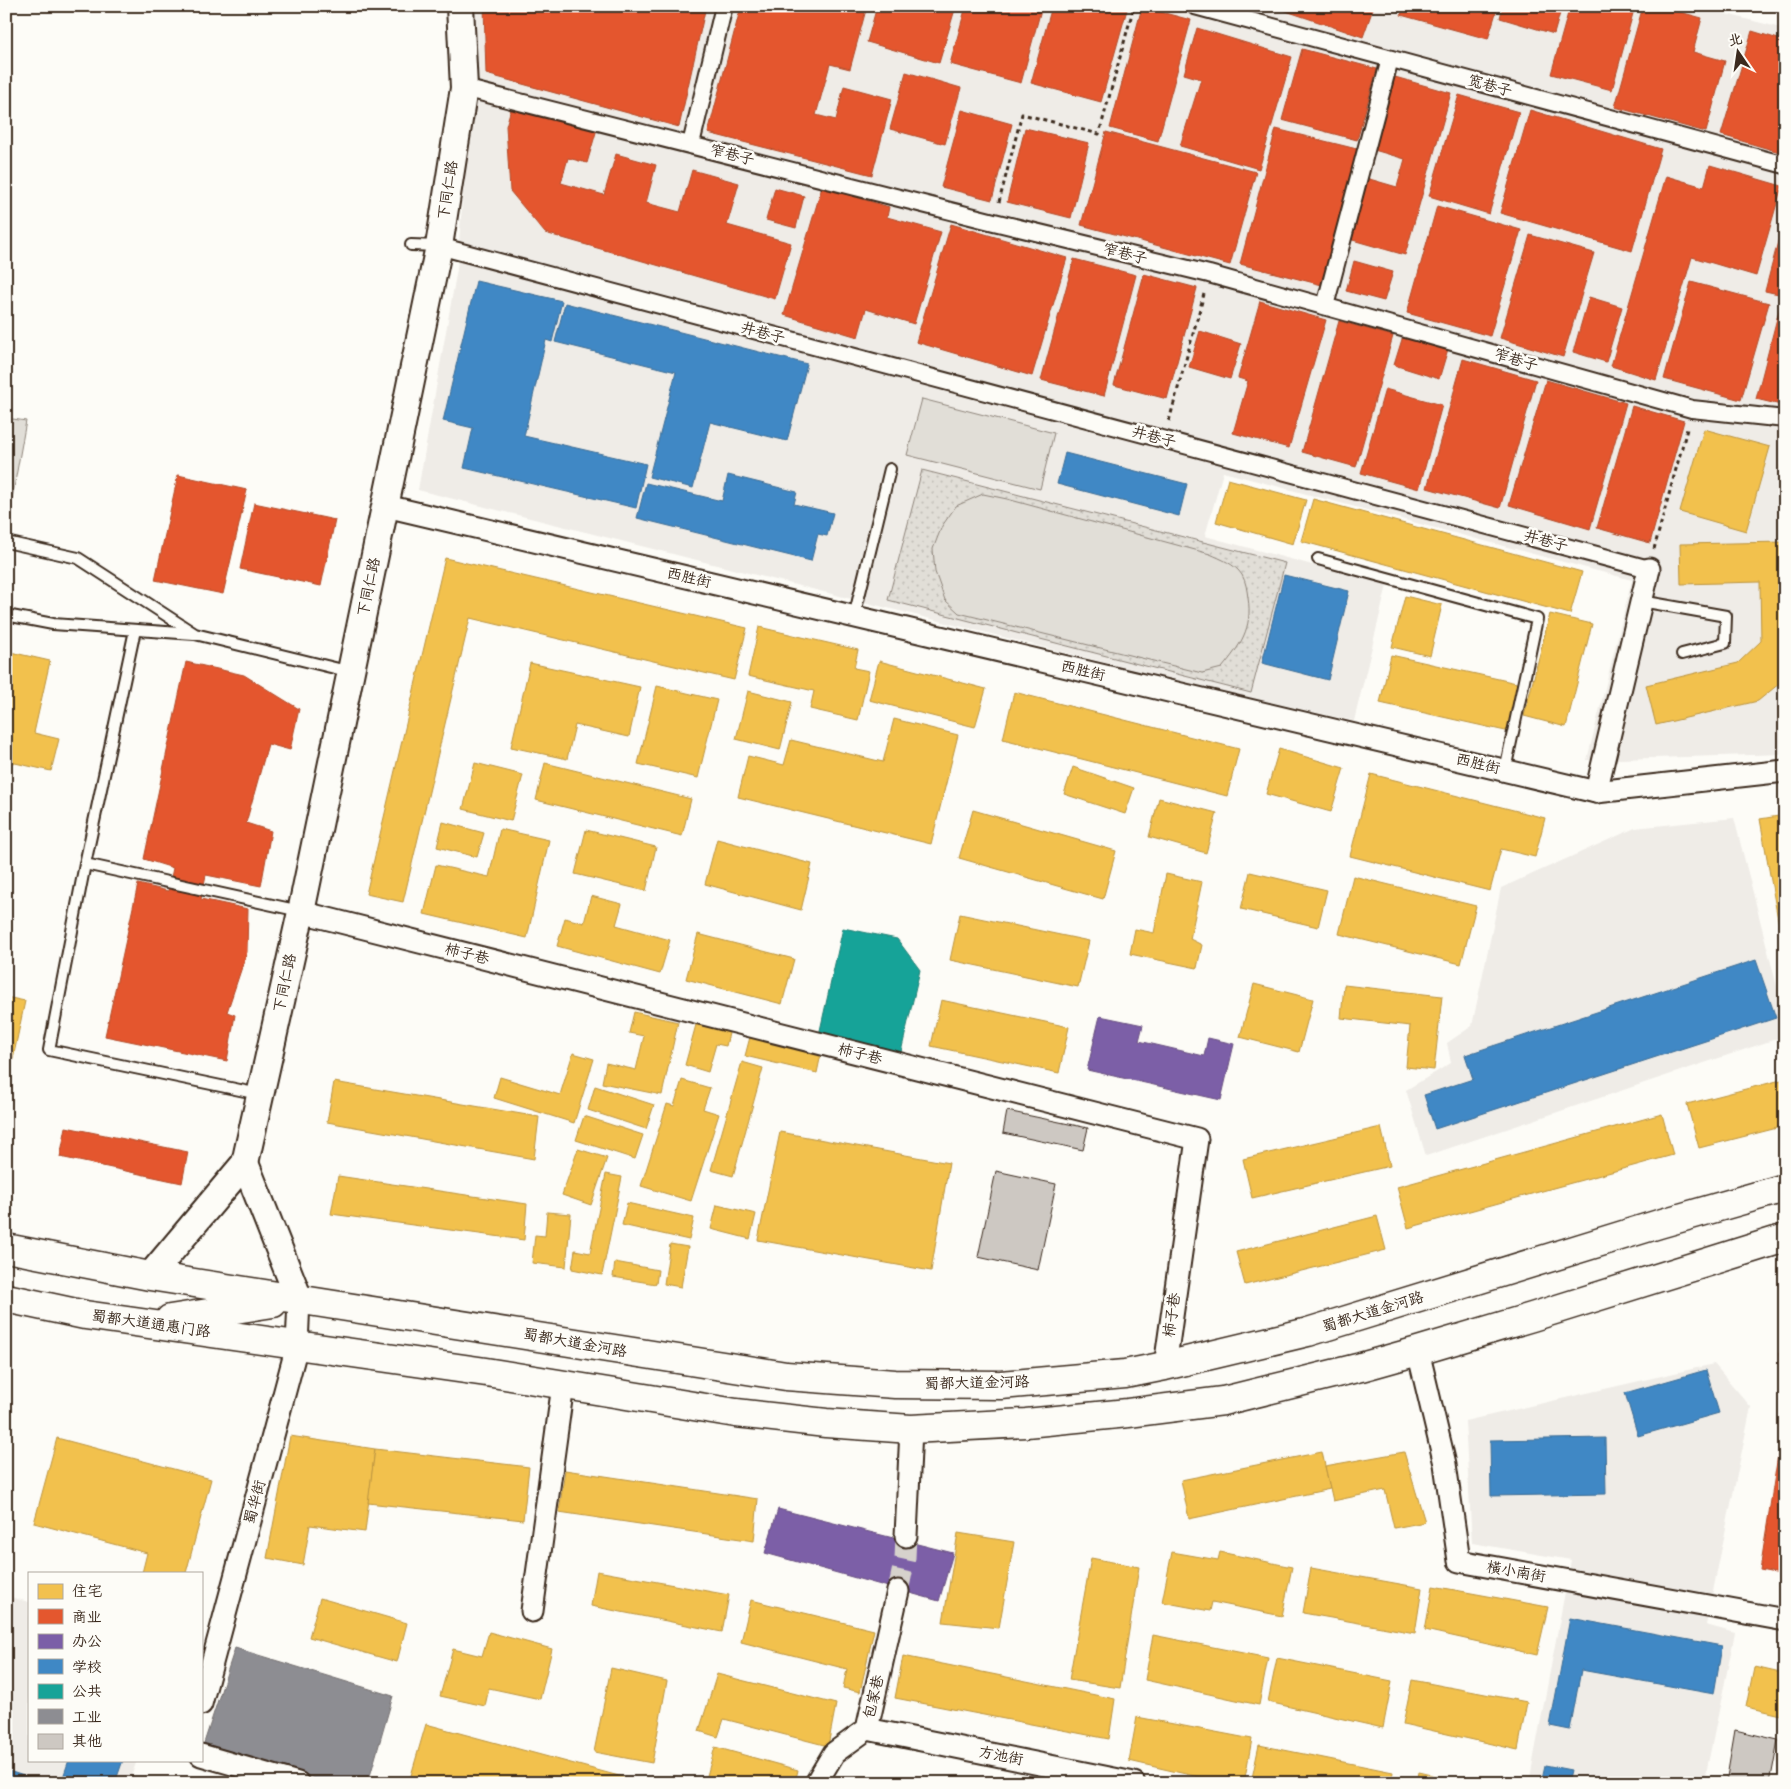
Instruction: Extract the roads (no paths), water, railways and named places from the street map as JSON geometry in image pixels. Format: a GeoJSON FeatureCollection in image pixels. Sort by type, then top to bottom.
{"type":"FeatureCollection","features":[{"type":"Feature","properties":{"kind":"main road","name":"蜀都大道金河路"},"geometry":{"type":"LineString","coordinates":[[150,1276],[786,1376],[895,1384],[1001,1386],[1125,1374],[1308,1332],[1658,1224],[1785,1188]]}},
{"type":"Feature","properties":{"kind":"main road"},"geometry":{"type":"LineString","coordinates":[[297,1346],[486,1372],[736,1413],[826,1423],[911,1428],[1026,1423],[1223,1401],[1418,1351],[1785,1238]]}},
{"type":"Feature","properties":{"kind":"main road"},"geometry":{"type":"LineString","coordinates":[[6,1248],[150,1276]]}},
{"type":"Feature","properties":{"kind":"main road","name":"蜀都大道通惠门路"},"geometry":{"type":"LineString","coordinates":[[6,1298],[85,1315],[297,1346]]}},
{"type":"Feature","properties":{"kind":"main road"},"geometry":{"type":"LineString","coordinates":[[140,1324],[300,1299]]}},
{"type":"Feature","properties":{"kind":"street","name":"下同仁路"},"geometry":{"type":"LineString","coordinates":[[150,1276],[245,1163],[301,912],[439,246],[464,88],[460,6]]}},
{"type":"Feature","properties":{"kind":"street"},"geometry":{"type":"LineString","coordinates":[[691,144],[724,6]]}},
{"type":"Feature","properties":{"kind":"street","name":"宽巷子"},"geometry":{"type":"LineString","coordinates":[[1195,6],[1785,165]]}},
{"type":"Feature","properties":{"kind":"street"},"geometry":{"type":"LineString","coordinates":[[1326,306],[1390,59]]}},
{"type":"Feature","properties":{"kind":"street","name":"窄巷子"},"geometry":{"type":"LineString","coordinates":[[464,88],[994,222],[1209,274],[1692,409],[1785,419]]}},
{"type":"Feature","properties":{"kind":"street","name":"井巷子"},"geometry":{"type":"LineString","coordinates":[[439,246],[1649,569]]}},
{"type":"Feature","properties":{"kind":"street","name":"西胜街"},"geometry":{"type":"LineString","coordinates":[[386,506],[1596,792],[1785,771]]}},
{"type":"Feature","properties":{"kind":"street"},"geometry":{"type":"LineString","coordinates":[[1596,792],[1649,569]]}},
{"type":"Feature","properties":{"kind":"street","name":"柿子巷"},"geometry":{"type":"LineString","coordinates":[[301,912],[1197,1139],[1165,1366]]}},
{"type":"Feature","properties":{"kind":"street"},"geometry":{"type":"LineString","coordinates":[[245,1163],[300,1299]]}},
{"type":"Feature","properties":{"kind":"street","name":"蜀华街"},"geometry":{"type":"LineString","coordinates":[[202,1700],[297,1346],[300,1299]]}},
{"type":"Feature","properties":{"kind":"street","name":"横小南街"},"geometry":{"type":"LineString","coordinates":[[1418,1351],[1445,1464],[1459,1561],[1785,1620]]}},
{"type":"Feature","properties":{"kind":"street"},"geometry":{"type":"LineString","coordinates":[[532,1610],[564,1385]]}},
{"type":"Feature","properties":{"kind":"street"},"geometry":{"type":"LineString","coordinates":[[906,1536],[911,1428]]}},
{"type":"Feature","properties":{"kind":"street","name":"包家巷"},"geometry":{"type":"LineString","coordinates":[[816,1783],[834,1753],[867,1728],[898,1591]]}},
{"type":"Feature","properties":{"kind":"street","name":"方池街"},"geometry":{"type":"LineString","coordinates":[[867,1728],[1134,1783]]}},
{"type":"Feature","properties":{"kind":"street"},"geometry":{"type":"LineString","coordinates":[[202,1755],[298,1783]]}},
{"type":"Feature","properties":{"kind":"lane"},"geometry":{"type":"LineString","coordinates":[[411,245],[439,246]]}},
{"type":"Feature","properties":{"kind":"lane"},"geometry":{"type":"LineString","coordinates":[[854,617],[890,469]]}},
{"type":"Feature","properties":{"kind":"lane"},"geometry":{"type":"LineString","coordinates":[[6,542],[78,558],[195,634]]}},
{"type":"Feature","properties":{"kind":"lane"},"geometry":{"type":"LineString","coordinates":[[1318,559],[1537,619],[1505,770]]}},
{"type":"Feature","properties":{"kind":"lane"},"geometry":{"type":"LineString","coordinates":[[1641,601],[1726,616],[1725,644],[1682,654]]}},
{"type":"Feature","properties":{"kind":"lane"},"geometry":{"type":"LineString","coordinates":[[6,615],[53,624],[195,634],[351,672]]}},
{"type":"Feature","properties":{"kind":"lane"},"geometry":{"type":"LineString","coordinates":[[135,630],[49,1050],[260,1094]]}},
{"type":"Feature","properties":{"kind":"lane"},"geometry":{"type":"LineString","coordinates":[[86,864],[301,912]]}},
{"type":"Feature","properties":{"kind":"tunnel"},"geometry":{"type":"LineString","coordinates":[[898,1591],[905,1558],[906,1536]]}}]}
